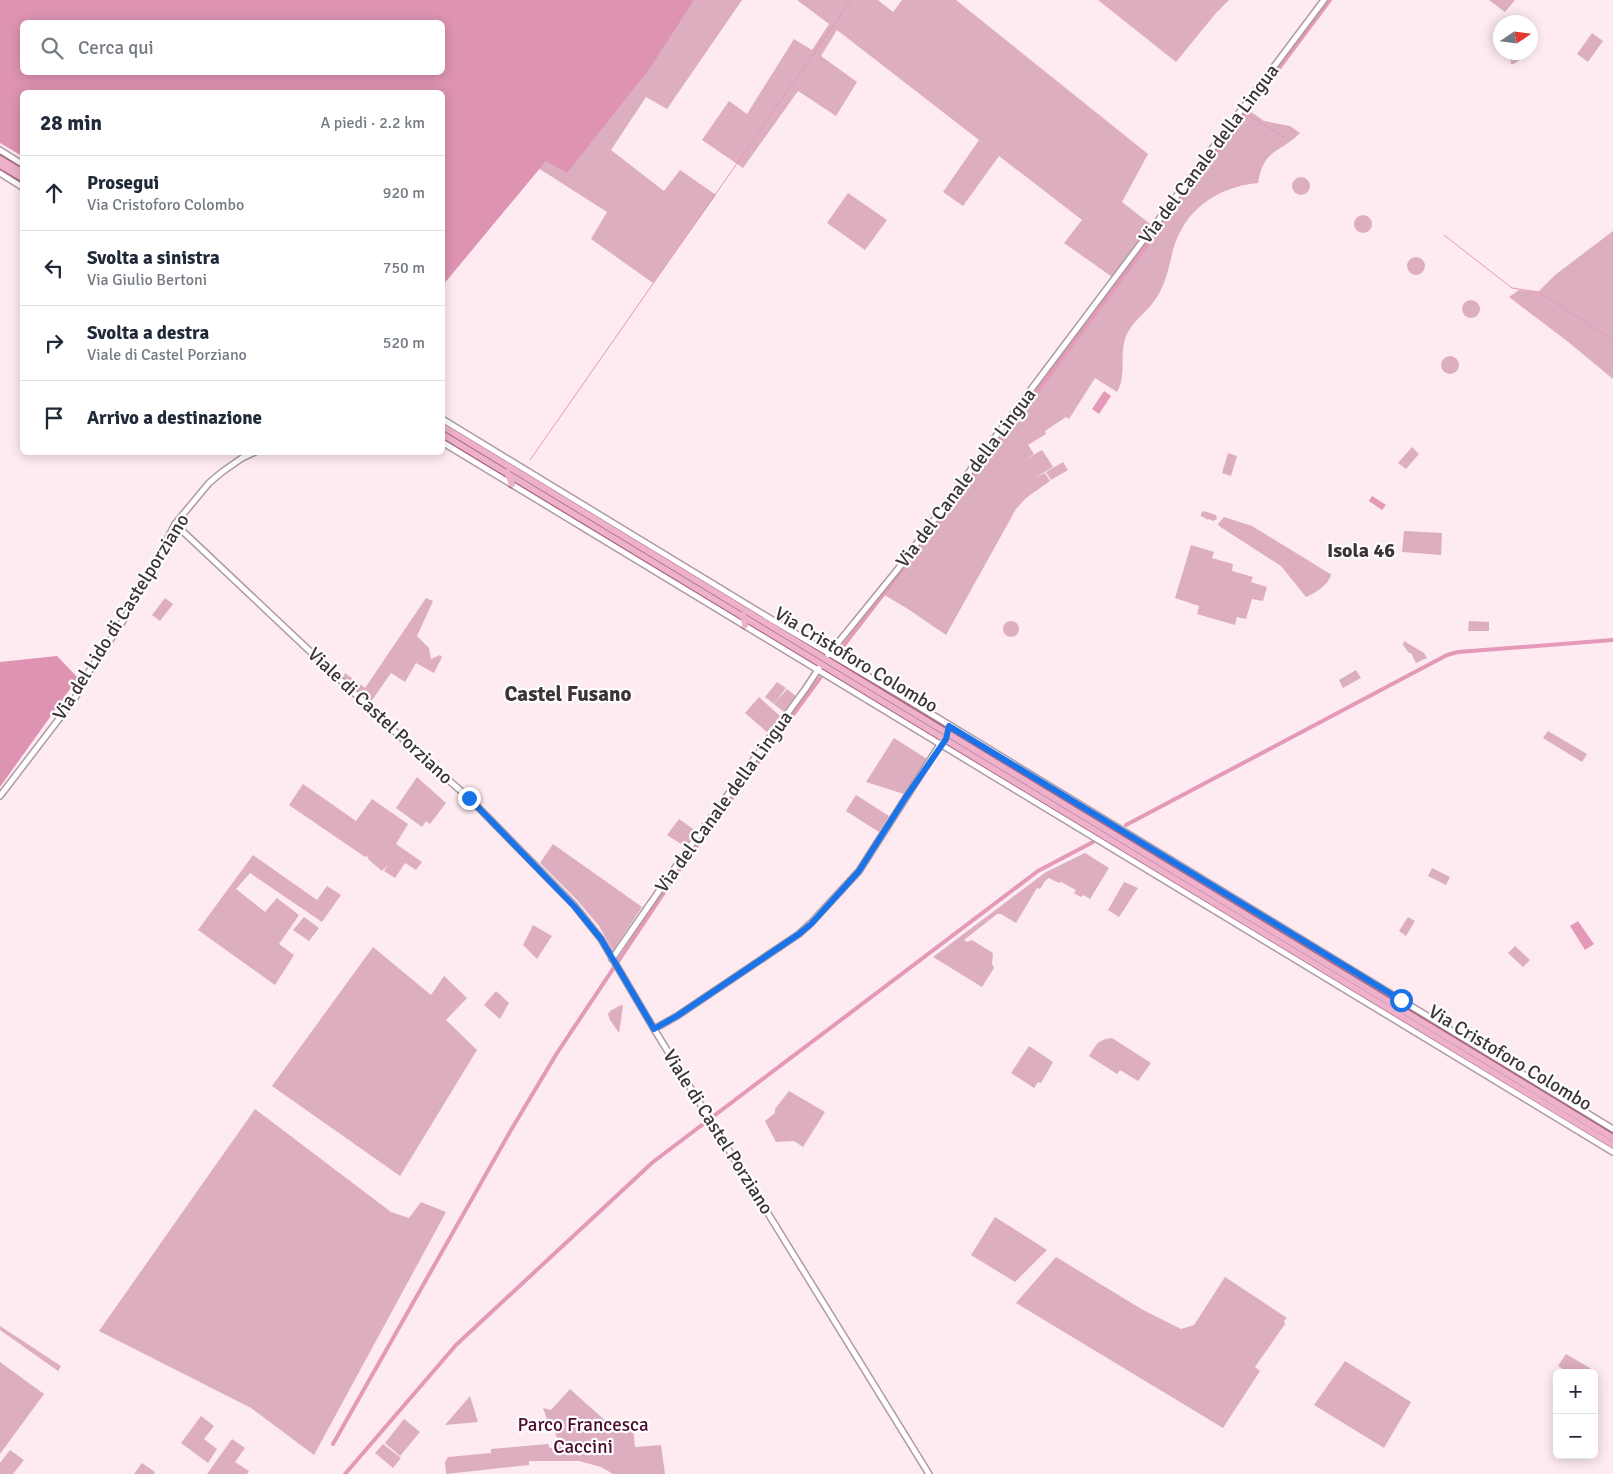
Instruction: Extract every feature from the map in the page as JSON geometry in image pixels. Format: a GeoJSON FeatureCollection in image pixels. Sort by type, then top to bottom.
{"type":"FeatureCollection","features":[{"type":"Feature","properties":{"kind":"main road"},"geometry":{"type":"LineString","coordinates":[[0,159],[20,171]]}},
{"type":"Feature","properties":{"kind":"main road"},"geometry":{"type":"LineString","coordinates":[[0,165],[20,177]]}},
{"type":"Feature","properties":{"kind":"main road","name":"Via Cristoforo Colombo"},"geometry":{"type":"LineString","coordinates":[[445,428],[824,661],[945,739],[1613,1145]]}},
{"type":"Feature","properties":{"kind":"main road","name":"Via Cristoforo Colombo"},"geometry":{"type":"LineString","coordinates":[[445,436],[743,615],[908,709],[945,739],[1613,1138]]}},
{"type":"Feature","properties":{"kind":"main road"},"geometry":{"type":"LineString","coordinates":[[507,472],[512,484]]}},
{"type":"Feature","properties":{"kind":"main road"},"geometry":{"type":"LineString","coordinates":[[743,615],[745,625]]}},
{"type":"Feature","properties":{"kind":"street","name":"Via del Canale della Lingua"},"geometry":{"type":"LineString","coordinates":[[613,960],[712,816],[824,661],[898,569],[1324,0]]}},
{"type":"Feature","properties":{"kind":"street"},"geometry":{"type":"LineString","coordinates":[[0,150],[20,163]]}},
{"type":"Feature","properties":{"kind":"street"},"geometry":{"type":"LineString","coordinates":[[0,173],[20,186]]}},
{"type":"Feature","properties":{"kind":"street","name":"Via Cristoforo Colombo"},"geometry":{"type":"LineString","coordinates":[[445,420],[824,661]]}},
{"type":"Feature","properties":{"kind":"street","name":"Via Cristoforo Colombo"},"geometry":{"type":"LineString","coordinates":[[445,444],[745,625],[905,698],[1613,1129]]}},
{"type":"Feature","properties":{"kind":"street","name":"Via del Lido di Castelporziano"},"geometry":{"type":"LineString","coordinates":[[0,796],[74,698],[142,588],[175,524],[209,483],[228,467],[250,455]]}},
{"type":"Feature","properties":{"kind":"street","name":"Viale di Castel Porziano"},"geometry":{"type":"LineString","coordinates":[[175,524],[409,745],[469,798],[574,906],[601,939],[654,1029],[929,1474]]}},
{"type":"Feature","properties":{"kind":"street"},"geometry":{"type":"LineString","coordinates":[[905,698],[908,709]]}},
{"type":"Feature","properties":{"kind":"street"},"geometry":{"type":"LineString","coordinates":[[654,1029],[677,1016],[811,924],[859,871],[945,739],[949,726]]}},
{"type":"Feature","properties":{"kind":"street","name":"Via Cristoforo Colombo"},"geometry":{"type":"LineString","coordinates":[[945,739],[1613,1152]]}},
{"type":"Feature","properties":{"kind":"green space"},"geometry":{"type":"Polygon","coordinates":[[[655,0],[742,0],[667,109],[646,97],[611,150],[664,191],[680,170],[716,195],[653,283],[591,239],[607,212],[535,166],[655,0]]]}},
{"type":"Feature","properties":{"kind":"green space"},"geometry":{"type":"Polygon","coordinates":[[[797,0],[878,0],[893,12],[902,0],[956,0],[1148,154],[1122,202],[1154,227],[1115,279],[1064,243],[1082,220],[999,156],[963,206],[943,192],[979,140],[837,30],[821,56],[857,82],[836,116],[798,91],[743,168],[702,140],[729,101],[747,114],[794,39],[812,50],[829,24],[797,0]]]}},
{"type":"Feature","properties":{"kind":"green space"},"geometry":{"type":"Polygon","coordinates":[[[1098,0],[1229,0],[1176,62],[1098,0]]]}},
{"type":"Feature","properties":{"kind":"green space"},"geometry":{"type":"Polygon","coordinates":[[[1489,0],[1515,0],[1505,12],[1489,0]]]}},
{"type":"Feature","properties":{"kind":"green space"},"geometry":{"type":"Polygon","coordinates":[[[1592,33],[1603,41],[1588,62],[1577,54],[1592,33]]]}},
{"type":"Feature","properties":{"kind":"green space"},"geometry":{"type":"Polygon","coordinates":[[[1510,60],[1519,60],[1514,64],[1511,64],[1510,60]]]}},
{"type":"Feature","properties":{"kind":"green space"},"geometry":{"type":"Polygon","coordinates":[[[1247,109],[1264,121],[1290,126],[1300,133],[1268,157],[1264,163],[1258,183],[1229,189],[1216,195],[1194,212],[1178,236],[1160,292],[1126,336],[1123,350],[1122,379],[1117,392],[1095,378],[1069,419],[1066,417],[1045,431],[1046,434],[1028,445],[1034,454],[1025,460],[1042,450],[1053,467],[1036,477],[1045,473],[1050,481],[1026,498],[1016,509],[946,635],[881,593],[1244,110],[1247,109]]]}},
{"type":"Feature","properties":{"kind":"green space"},"geometry":{"type":"Polygon","coordinates":[[[1301,177],[1307,180],[1310,186],[1307,192],[1301,195],[1295,192],[1292,186],[1295,180],[1301,177]]]}},
{"type":"Feature","properties":{"kind":"green space"},"geometry":{"type":"Polygon","coordinates":[[[848,193],[887,220],[865,250],[827,223],[848,193]]]}},
{"type":"Feature","properties":{"kind":"green space"},"geometry":{"type":"Polygon","coordinates":[[[1363,215],[1369,218],[1372,224],[1369,230],[1363,233],[1357,230],[1354,224],[1357,218],[1363,215]]]}},
{"type":"Feature","properties":{"kind":"green space"},"geometry":{"type":"Polygon","coordinates":[[[1613,231],[1613,379],[1509,297],[1519,290],[1538,292],[1555,275],[1613,231]]]}},
{"type":"Feature","properties":{"kind":"green space"},"geometry":{"type":"Polygon","coordinates":[[[1416,257],[1422,260],[1425,266],[1422,272],[1416,275],[1410,272],[1407,266],[1410,260],[1416,257]]]}},
{"type":"Feature","properties":{"kind":"green space"},"geometry":{"type":"Polygon","coordinates":[[[1471,300],[1477,303],[1480,309],[1477,315],[1471,318],[1465,315],[1462,309],[1465,303],[1471,300]]]}},
{"type":"Feature","properties":{"kind":"green space"},"geometry":{"type":"Polygon","coordinates":[[[1450,356],[1456,359],[1459,365],[1456,371],[1450,374],[1444,371],[1441,365],[1444,359],[1450,356]]]}},
{"type":"Feature","properties":{"kind":"green space"},"geometry":{"type":"Polygon","coordinates":[[[1412,447],[1419,454],[1406,469],[1398,463],[1412,447]]]}},
{"type":"Feature","properties":{"kind":"green space"},"geometry":{"type":"Polygon","coordinates":[[[1228,453],[1237,456],[1231,476],[1222,473],[1228,453]]]}},
{"type":"Feature","properties":{"kind":"green space"},"geometry":{"type":"Polygon","coordinates":[[[1063,462],[1068,470],[1051,480],[1046,472],[1063,462]]]}},
{"type":"Feature","properties":{"kind":"green space"},"geometry":{"type":"Polygon","coordinates":[[[1204,511],[1216,515],[1217,519],[1213,521],[1201,516],[1201,513],[1204,511]]]}},
{"type":"Feature","properties":{"kind":"green space"},"geometry":{"type":"Polygon","coordinates":[[[1224,517],[1252,526],[1331,574],[1330,578],[1325,585],[1306,597],[1281,566],[1219,526],[1218,524],[1224,517]]]}},
{"type":"Feature","properties":{"kind":"green space"},"geometry":{"type":"Polygon","coordinates":[[[1404,531],[1442,533],[1441,555],[1402,552],[1404,531]]]}},
{"type":"Feature","properties":{"kind":"green space"},"geometry":{"type":"Polygon","coordinates":[[[1191,545],[1214,552],[1212,558],[1233,564],[1232,571],[1253,577],[1251,582],[1267,587],[1263,601],[1252,599],[1246,619],[1237,617],[1235,625],[1197,614],[1199,606],[1175,598],[1191,545]]]}},
{"type":"Feature","properties":{"kind":"green space"},"geometry":{"type":"Polygon","coordinates":[[[165,598],[173,604],[160,621],[152,615],[165,598]]]}},
{"type":"Feature","properties":{"kind":"green space"},"geometry":{"type":"Polygon","coordinates":[[[426,598],[433,601],[417,636],[429,648],[431,659],[440,655],[442,657],[434,673],[416,663],[405,682],[391,673],[370,703],[343,679],[345,673],[365,688],[426,598]]]}},
{"type":"Feature","properties":{"kind":"green space"},"geometry":{"type":"Polygon","coordinates":[[[1008,621],[1014,621],[1019,626],[1017,635],[1008,637],[1003,632],[1003,626],[1008,621]]]}},
{"type":"Feature","properties":{"kind":"green space"},"geometry":{"type":"Polygon","coordinates":[[[1469,621],[1489,622],[1489,631],[1468,631],[1469,621]]]}},
{"type":"Feature","properties":{"kind":"green space"},"geometry":{"type":"Polygon","coordinates":[[[1404,641],[1424,653],[1427,658],[1416,663],[1411,653],[1403,645],[1404,641]]]}},
{"type":"Feature","properties":{"kind":"green space"},"geometry":{"type":"Polygon","coordinates":[[[1356,670],[1361,678],[1343,688],[1339,680],[1356,670]]]}},
{"type":"Feature","properties":{"kind":"green space"},"geometry":{"type":"Polygon","coordinates":[[[777,682],[786,688],[774,704],[765,697],[777,682]]]}},
{"type":"Feature","properties":{"kind":"green space"},"geometry":{"type":"Polygon","coordinates":[[[787,689],[797,697],[785,713],[774,704],[787,689]]]}},
{"type":"Feature","properties":{"kind":"green space"},"geometry":{"type":"Polygon","coordinates":[[[759,697],[781,717],[767,732],[745,713],[759,697]]]}},
{"type":"Feature","properties":{"kind":"green space"},"geometry":{"type":"Polygon","coordinates":[[[1548,731],[1587,754],[1582,762],[1543,738],[1548,731]]]}},
{"type":"Feature","properties":{"kind":"green space"},"geometry":{"type":"Polygon","coordinates":[[[894,738],[927,759],[904,794],[866,782],[894,738]]]}},
{"type":"Feature","properties":{"kind":"green space"},"geometry":{"type":"Polygon","coordinates":[[[417,777],[446,803],[430,824],[426,821],[422,827],[396,808],[417,777]]]}},
{"type":"Feature","properties":{"kind":"green space"},"geometry":{"type":"Polygon","coordinates":[[[303,784],[356,821],[372,799],[408,824],[396,844],[422,862],[416,870],[405,863],[395,878],[384,871],[388,865],[382,871],[367,856],[365,857],[289,805],[303,784]]]}},
{"type":"Feature","properties":{"kind":"green space"},"geometry":{"type":"Polygon","coordinates":[[[856,795],[889,816],[879,832],[846,811],[856,795]]]}},
{"type":"Feature","properties":{"kind":"green space"},"geometry":{"type":"Polygon","coordinates":[[[679,819],[696,831],[687,844],[682,842],[681,844],[667,835],[679,819]]]}},
{"type":"Feature","properties":{"kind":"green space"},"geometry":{"type":"Polygon","coordinates":[[[553,844],[642,907],[613,951],[599,926],[577,900],[540,863],[553,844]]]}},
{"type":"Feature","properties":{"kind":"green space"},"geometry":{"type":"Polygon","coordinates":[[[1085,853],[1109,868],[1090,899],[1083,895],[1081,897],[1074,893],[1076,890],[1049,878],[1040,889],[1037,888],[1016,923],[1001,914],[997,914],[964,940],[967,942],[972,940],[993,953],[992,964],[994,968],[982,987],[933,957],[1046,872],[1085,853]]]}},
{"type":"Feature","properties":{"kind":"green space"},"geometry":{"type":"Polygon","coordinates":[[[253,855],[317,900],[327,886],[341,895],[322,922],[250,873],[236,889],[265,912],[277,898],[299,915],[279,944],[294,955],[275,985],[198,930],[253,855]]]}},
{"type":"Feature","properties":{"kind":"green space"},"geometry":{"type":"Polygon","coordinates":[[[1432,868],[1450,877],[1446,885],[1428,876],[1432,868]]]}},
{"type":"Feature","properties":{"kind":"green space"},"geometry":{"type":"Polygon","coordinates":[[[1124,882],[1138,888],[1119,917],[1108,910],[1124,882]]]}},
{"type":"Feature","properties":{"kind":"green space"},"geometry":{"type":"Polygon","coordinates":[[[304,917],[319,928],[309,941],[293,930],[304,917]]]}},
{"type":"Feature","properties":{"kind":"green space"},"geometry":{"type":"Polygon","coordinates":[[[1408,917],[1415,921],[1406,936],[1399,931],[1408,917]]]}},
{"type":"Feature","properties":{"kind":"green space"},"geometry":{"type":"Polygon","coordinates":[[[533,925],[552,936],[537,959],[523,945],[533,925]]]}},
{"type":"Feature","properties":{"kind":"green space"},"geometry":{"type":"Polygon","coordinates":[[[1515,946],[1530,960],[1523,967],[1508,953],[1515,946]]]}},
{"type":"Feature","properties":{"kind":"green space"},"geometry":{"type":"Polygon","coordinates":[[[373,947],[431,995],[444,976],[467,998],[446,1020],[477,1050],[400,1176],[272,1086],[373,947]]]}},
{"type":"Feature","properties":{"kind":"green space"},"geometry":{"type":"Polygon","coordinates":[[[496,991],[509,1003],[500,1019],[484,1005],[496,991]]]}},
{"type":"Feature","properties":{"kind":"green space"},"geometry":{"type":"Polygon","coordinates":[[[621,1005],[623,1006],[619,1033],[608,1014],[621,1005]]]}},
{"type":"Feature","properties":{"kind":"green space"},"geometry":{"type":"Polygon","coordinates":[[[1112,1038],[1151,1063],[1138,1081],[1120,1070],[1117,1074],[1089,1056],[1098,1043],[1112,1038]]]}},
{"type":"Feature","properties":{"kind":"green space"},"geometry":{"type":"Polygon","coordinates":[[[1029,1046],[1053,1062],[1041,1083],[1038,1082],[1034,1088],[1011,1073],[1029,1046]]]}},
{"type":"Feature","properties":{"kind":"green space"},"geometry":{"type":"Polygon","coordinates":[[[789,1091],[825,1112],[803,1147],[794,1141],[776,1142],[765,1121],[775,1113],[775,1109],[789,1091]]]}},
{"type":"Feature","properties":{"kind":"green space"},"geometry":{"type":"Polygon","coordinates":[[[255,1109],[391,1212],[409,1218],[421,1202],[446,1212],[314,1455],[251,1408],[99,1331],[255,1109]]]}},
{"type":"Feature","properties":{"kind":"green space"},"geometry":{"type":"Polygon","coordinates":[[[995,1217],[1047,1250],[1015,1282],[971,1255],[995,1217]]]}},
{"type":"Feature","properties":{"kind":"green space"},"geometry":{"type":"Polygon","coordinates":[[[1056,1257],[1143,1310],[1181,1329],[1194,1325],[1225,1277],[1287,1318],[1284,1321],[1285,1324],[1255,1367],[1260,1371],[1223,1428],[1016,1303],[1056,1257]]]}},
{"type":"Feature","properties":{"kind":"green space"},"geometry":{"type":"Polygon","coordinates":[[[0,1326],[61,1366],[58,1371],[0,1330],[0,1326]]]}},
{"type":"Feature","properties":{"kind":"green space"},"geometry":{"type":"Polygon","coordinates":[[[1566,1354],[1591,1369],[1563,1369],[1558,1366],[1566,1354]]]}},
{"type":"Feature","properties":{"kind":"green space"},"geometry":{"type":"Polygon","coordinates":[[[1345,1361],[1411,1402],[1384,1448],[1314,1405],[1345,1361]]]}},
{"type":"Feature","properties":{"kind":"green space"},"geometry":{"type":"Polygon","coordinates":[[[0,1362],[44,1394],[0,1454],[0,1362]]]}},
{"type":"Feature","properties":{"kind":"green space","name":"Parco Francesca Caccini"},"geometry":{"type":"Polygon","coordinates":[[[570,1389],[609,1424],[624,1423],[625,1429],[633,1428],[635,1447],[661,1445],[665,1474],[613,1474],[601,1467],[579,1461],[529,1461],[529,1465],[446,1474],[445,1462],[448,1457],[491,1453],[491,1449],[548,1444],[550,1448],[560,1447],[553,1426],[549,1425],[543,1408],[551,1410],[570,1389]]]}},
{"type":"Feature","properties":{"kind":"green space"},"geometry":{"type":"Polygon","coordinates":[[[470,1396],[478,1422],[445,1425],[470,1396]]]}},
{"type":"Feature","properties":{"kind":"green space"},"geometry":{"type":"Polygon","coordinates":[[[201,1416],[214,1426],[204,1439],[217,1449],[208,1463],[181,1443],[201,1416]]]}},
{"type":"Feature","properties":{"kind":"green space"},"geometry":{"type":"Polygon","coordinates":[[[404,1419],[420,1432],[400,1456],[385,1443],[404,1419]]]}},
{"type":"Feature","properties":{"kind":"green space"},"geometry":{"type":"Polygon","coordinates":[[[232,1439],[245,1448],[235,1462],[249,1471],[247,1474],[207,1474],[232,1439]]]}},
{"type":"Feature","properties":{"kind":"green space"},"geometry":{"type":"Polygon","coordinates":[[[383,1444],[401,1458],[393,1468],[375,1453],[383,1444]]]}},
{"type":"Feature","properties":{"kind":"green space"},"geometry":{"type":"Polygon","coordinates":[[[10,1450],[24,1460],[13,1474],[0,1474],[0,1463],[10,1450]]]}},
{"type":"Feature","properties":{"kind":"green space"},"geometry":{"type":"Polygon","coordinates":[[[142,1463],[155,1472],[154,1474],[134,1474],[142,1463]]]}},
{"type":"Feature","properties":{"kind":"shaded area"},"geometry":{"type":"Polygon","coordinates":[[[0,0],[694,0],[650,68],[567,173],[546,161],[445,283],[445,90],[20,90],[20,155],[0,143],[0,0]]]}},
{"type":"Feature","properties":{"kind":"shaded area"},"geometry":{"type":"Polygon","coordinates":[[[1104,391],[1111,396],[1099,414],[1092,409],[1104,391]]]}},
{"type":"Feature","properties":{"kind":"shaded area"},"geometry":{"type":"Polygon","coordinates":[[[1372,496],[1386,505],[1382,510],[1369,501],[1372,496]]]}},
{"type":"Feature","properties":{"kind":"shaded area"},"geometry":{"type":"Polygon","coordinates":[[[57,656],[78,678],[0,787],[0,662],[57,656]]]}},
{"type":"Feature","properties":{"kind":"shaded area"},"geometry":{"type":"Polygon","coordinates":[[[1578,921],[1594,944],[1585,950],[1570,926],[1578,921]]]}},
{"type":"Feature","properties":{"kind":"waterway"},"geometry":{"type":"LineString","coordinates":[[530,460],[851,0]]}},
{"type":"Feature","properties":{"kind":"waterway"},"geometry":{"type":"LineString","coordinates":[[841,649],[939,522],[1330,0]]}},
{"type":"Feature","properties":{"kind":"waterway"},"geometry":{"type":"LineString","coordinates":[[1245,113],[1285,138]]}},
{"type":"Feature","properties":{"kind":"waterway"},"geometry":{"type":"LineString","coordinates":[[1444,235],[1512,288],[1538,292],[1609,337]]}},
{"type":"Feature","properties":{"kind":"waterway"},"geometry":{"type":"LineString","coordinates":[[1126,825],[1447,655],[1458,652],[1613,640]]}},
{"type":"Feature","properties":{"kind":"waterway"},"geometry":{"type":"LineString","coordinates":[[333,1444],[511,1130],[557,1053],[679,870],[820,678]]}},
{"type":"Feature","properties":{"kind":"waterway"},"geometry":{"type":"LineString","coordinates":[[345,1474],[456,1345],[653,1162],[1038,871],[1093,842]]}},
{"type":"Feature","properties":{"kind":"district","name":"Isola 46"},"geometry":{"type":"Point","coordinates":[1361,550]}},
{"type":"Feature","properties":{"kind":"district","name":"Castel Fusano"},"geometry":{"type":"Point","coordinates":[568,694]}},
{"type":"Feature","properties":{"kind":"route"},"geometry":{"type":"LineString","coordinates":[[469,798],[574,906],[601,939],[654,1029],[677,1016],[811,924],[859,871],[940,744],[946,739],[949,726],[1401,1000]]}}]}
